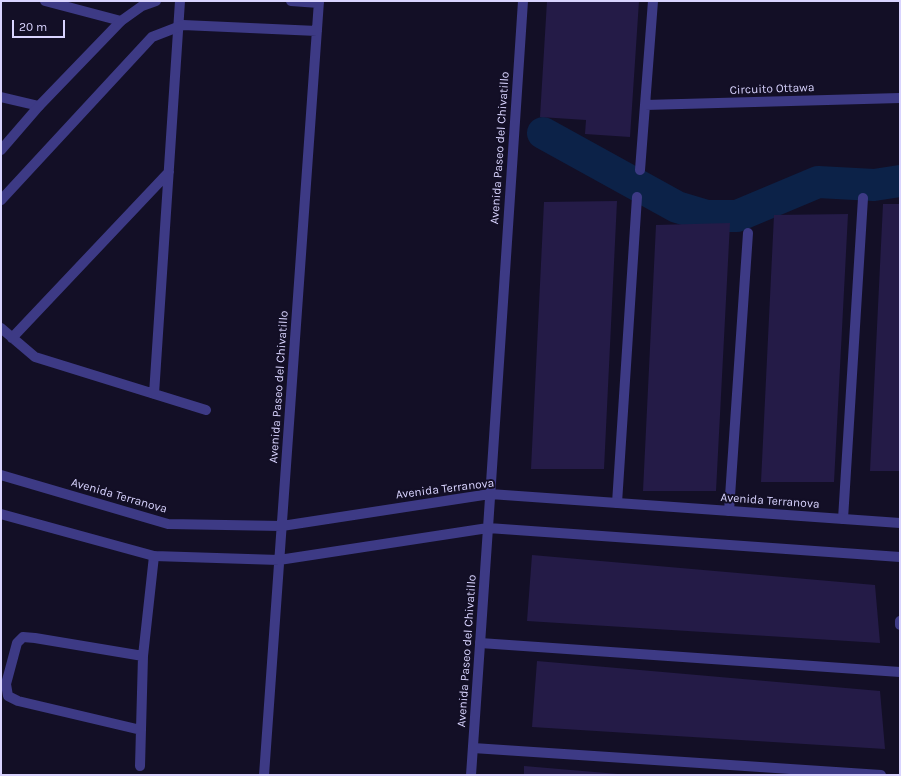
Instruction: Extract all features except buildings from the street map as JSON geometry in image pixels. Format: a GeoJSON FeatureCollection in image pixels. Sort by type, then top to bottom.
{"type":"FeatureCollection","features":[{"type":"Feature","properties":{"kind":"street"},"geometry":{"type":"LineString","coordinates":[[45,1],[121,21]]}},
{"type":"Feature","properties":{"kind":"street"},"geometry":{"type":"LineString","coordinates":[[1,150],[39,106],[121,21],[142,6],[156,1]]}},
{"type":"Feature","properties":{"kind":"street"},"geometry":{"type":"LineString","coordinates":[[154,394],[180,1]]}},
{"type":"Feature","properties":{"kind":"street"},"geometry":{"type":"LineString","coordinates":[[291,1],[319,2]]}},
{"type":"Feature","properties":{"kind":"street","name":"Avenida Paseo del Chivatillo"},"geometry":{"type":"LineString","coordinates":[[471,775],[523,1]]}},
{"type":"Feature","properties":{"kind":"street"},"geometry":{"type":"LineString","coordinates":[[640,170],[653,1]]}},
{"type":"Feature","properties":{"kind":"street","name":"Avenida Paseo del Chivatillo"},"geometry":{"type":"LineString","coordinates":[[264,775],[319,2]]}},
{"type":"Feature","properties":{"kind":"street"},"geometry":{"type":"LineString","coordinates":[[1,200],[152,37],[183,25],[317,31]]}},
{"type":"Feature","properties":{"kind":"street"},"geometry":{"type":"LineString","coordinates":[[1,97],[39,106]]}},
{"type":"Feature","properties":{"kind":"street","name":"Circuito Ottawa"},"geometry":{"type":"LineString","coordinates":[[645,105],[900,98]]}},
{"type":"Feature","properties":{"kind":"street"},"geometry":{"type":"LineString","coordinates":[[12,338],[169,172]]}},
{"type":"Feature","properties":{"kind":"street"},"geometry":{"type":"LineString","coordinates":[[617,503],[637,196]]}},
{"type":"Feature","properties":{"kind":"street"},"geometry":{"type":"LineString","coordinates":[[843,519],[863,198]]}},
{"type":"Feature","properties":{"kind":"street"},"geometry":{"type":"LineString","coordinates":[[729,511],[748,233]]}},
{"type":"Feature","properties":{"kind":"street"},"geometry":{"type":"LineString","coordinates":[[1,328],[35,357],[206,410]]}},
{"type":"Feature","properties":{"kind":"street","name":"Avenida Terranova"},"geometry":{"type":"LineString","coordinates":[[1,475],[168,524],[282,526],[490,494],[900,523]]}},
{"type":"Feature","properties":{"kind":"street"},"geometry":{"type":"LineString","coordinates":[[1,514],[154,556],[279,560],[488,528],[900,557]]}},
{"type":"Feature","properties":{"kind":"street"},"geometry":{"type":"LineString","coordinates":[[140,766],[143,656],[154,556]]}},
{"type":"Feature","properties":{"kind":"street"},"geometry":{"type":"LineString","coordinates":[[141,730],[18,702],[8,696],[6,684],[17,644],[23,637],[143,656]]}},
{"type":"Feature","properties":{"kind":"street"},"geometry":{"type":"LineString","coordinates":[[480,643],[900,672]]}},
{"type":"Feature","properties":{"kind":"street"},"geometry":{"type":"LineString","coordinates":[[473,748],[881,775]]}},
{"type":"Feature","properties":{"kind":"waterway"},"geometry":{"type":"LineString","coordinates":[[543,133],[677,207],[707,216],[737,216],[818,182],[874,185],[900,181]]}}]}
